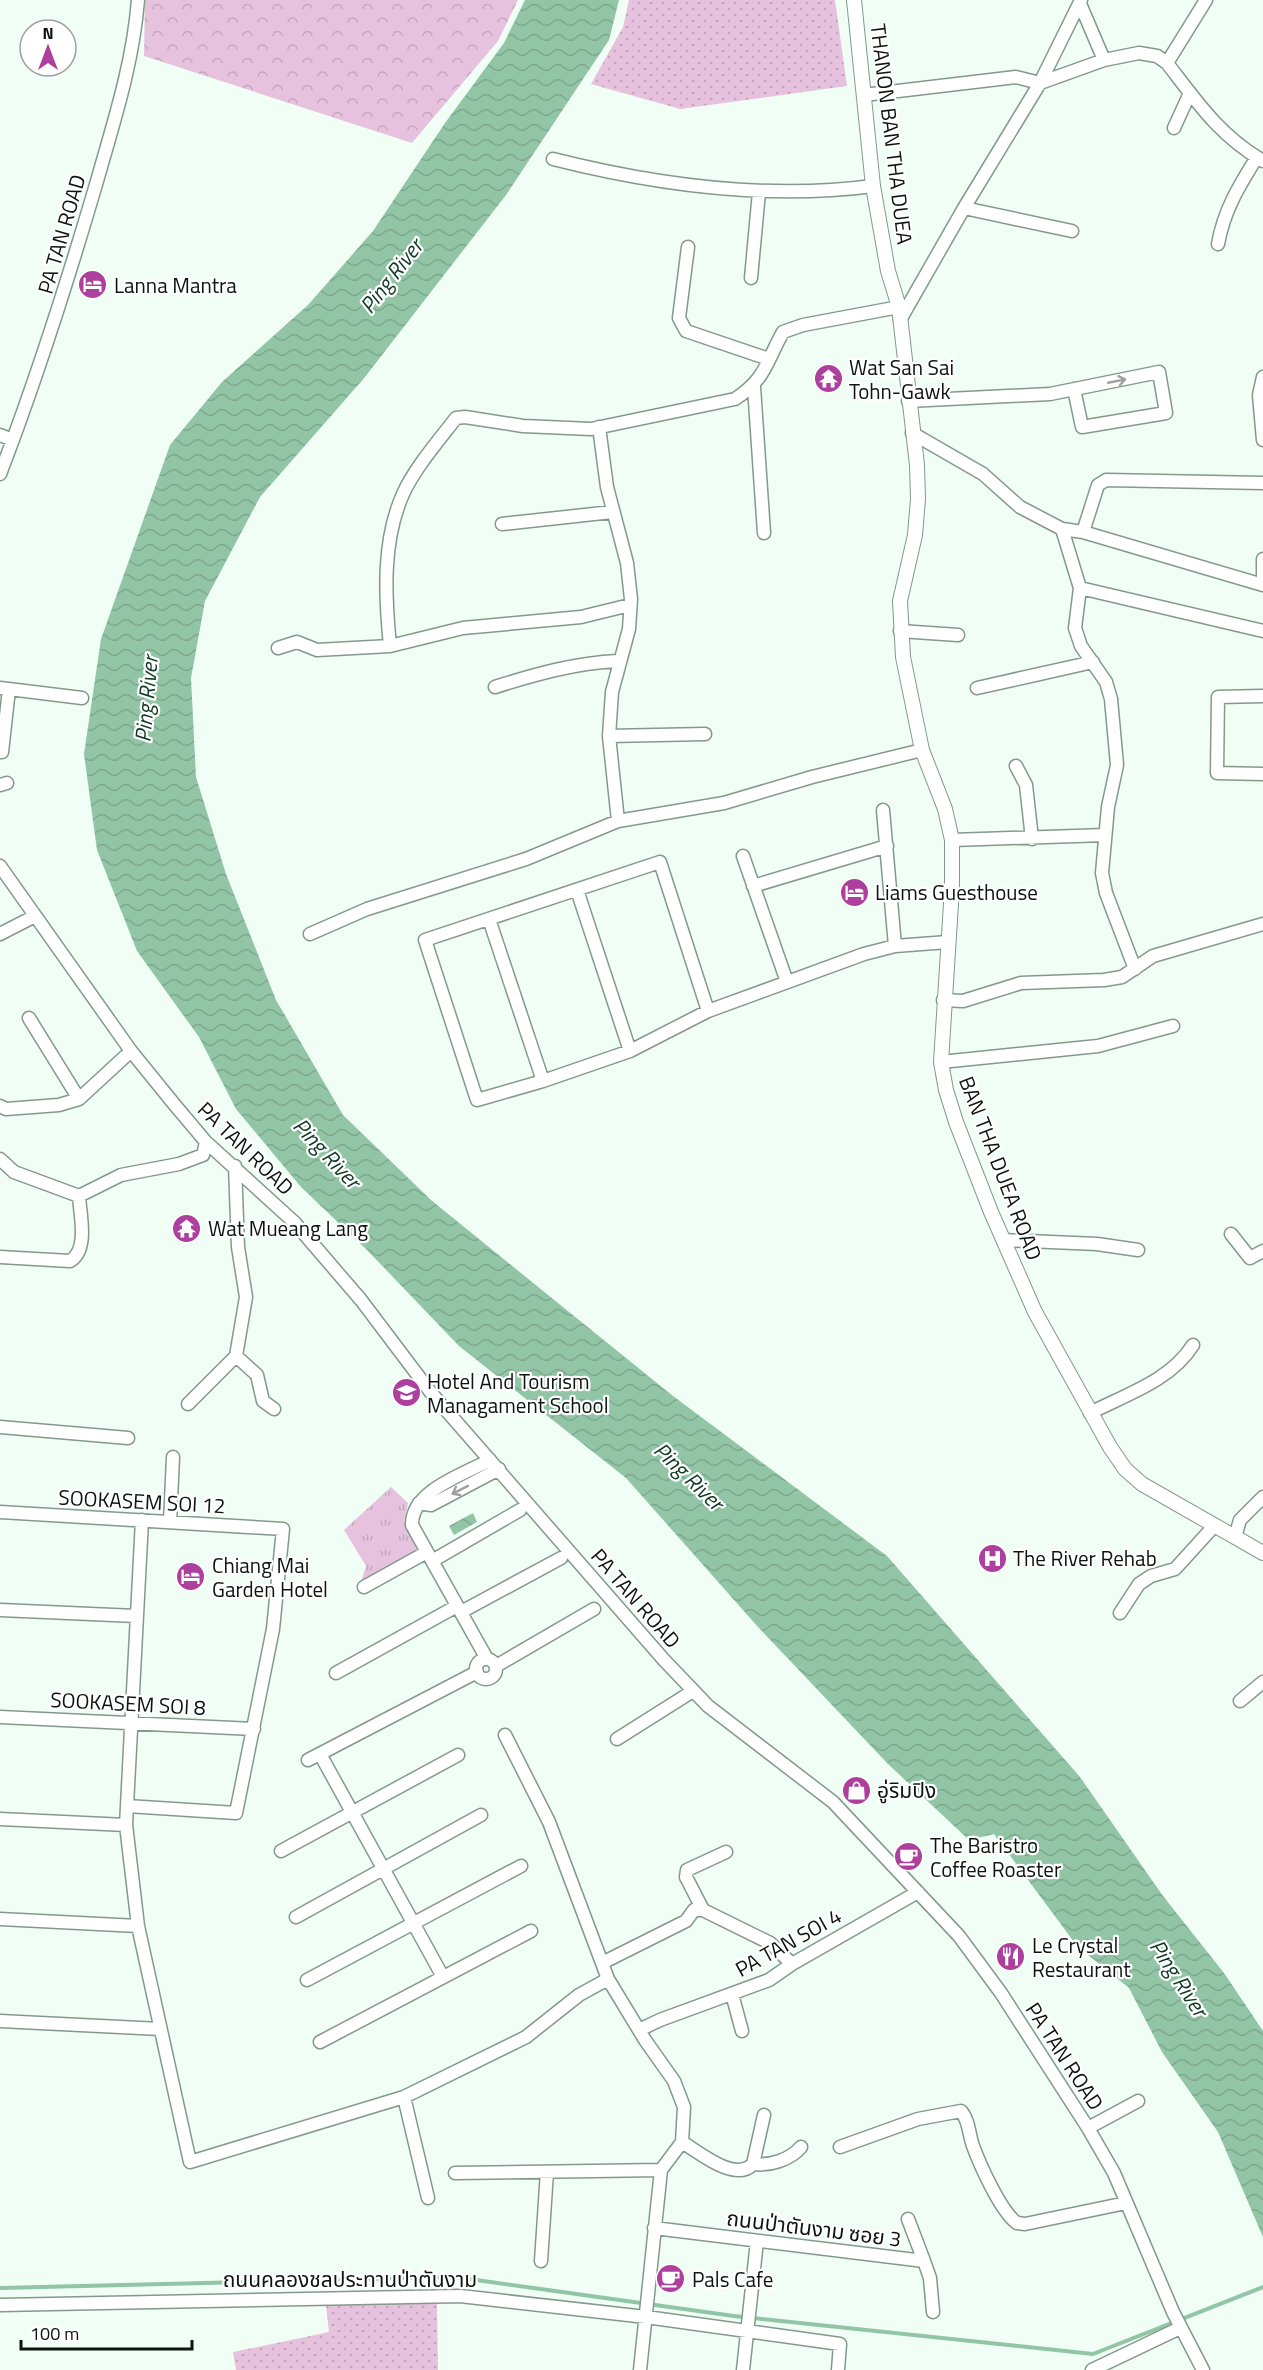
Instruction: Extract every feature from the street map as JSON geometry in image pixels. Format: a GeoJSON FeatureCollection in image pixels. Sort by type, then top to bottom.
{"type":"FeatureCollection","features":[{"type":"Feature","properties":{"kind":"street","name":"PA TAN ROAD"},"geometry":{"type":"LineString","coordinates":[[0,474],[69,279],[128,71],[138,0]]}},
{"type":"Feature","properties":{"kind":"street","name":"THANON BAN THA DUEA"},"geometry":{"type":"LineString","coordinates":[[854,0],[873,186],[888,271],[900,313]]}},
{"type":"Feature","properties":{"kind":"street"},"geometry":{"type":"LineString","coordinates":[[1167,63],[1206,0]]}},
{"type":"Feature","properties":{"kind":"street"},"geometry":{"type":"LineString","coordinates":[[1081,3],[1104,60]]}},
{"type":"Feature","properties":{"kind":"street"},"geometry":{"type":"LineString","coordinates":[[390,646],[387,614],[388,549],[403,494],[456,418],[523,426],[599,427],[735,399],[754,387],[783,332],[803,325],[900,313],[1040,83],[1081,3]]}},
{"type":"Feature","properties":{"kind":"street"},"geometry":{"type":"LineString","coordinates":[[864,95],[1016,77],[1040,83],[1104,60],[1139,53],[1157,56],[1167,63],[1218,128],[1260,159],[1231,199],[1222,220],[1218,244]]}},
{"type":"Feature","properties":{"kind":"street"},"geometry":{"type":"LineString","coordinates":[[1174,128],[1191,93]]}},
{"type":"Feature","properties":{"kind":"street"},"geometry":{"type":"LineString","coordinates":[[553,159],[608,173],[759,192],[843,190],[873,186]]}},
{"type":"Feature","properties":{"kind":"street"},"geometry":{"type":"LineString","coordinates":[[751,278],[759,192]]}},
{"type":"Feature","properties":{"kind":"street"},"geometry":{"type":"LineString","coordinates":[[963,208],[1072,231]]}},
{"type":"Feature","properties":{"kind":"street"},"geometry":{"type":"LineString","coordinates":[[688,247],[680,325],[686,331],[769,359]]}},
{"type":"Feature","properties":{"kind":"street","name":"BAN THA DUEA ROAD"},"geometry":{"type":"LineString","coordinates":[[900,313],[918,499],[915,535],[900,601],[900,631],[922,750],[945,809],[952,840],[952,888],[941,1062],[946,1090],[956,1122],[1035,1312],[1090,1413],[1125,1469],[1142,1484],[1263,1552]]}},
{"type":"Feature","properties":{"kind":"street"},"geometry":{"type":"LineString","coordinates":[[908,401],[1050,394],[1074,389],[1159,372],[1166,413],[1082,427],[1074,389]]}},
{"type":"Feature","properties":{"kind":"street"},"geometry":{"type":"LineString","coordinates":[[1263,377],[1259,395],[1263,440]]}},
{"type":"Feature","properties":{"kind":"street"},"geometry":{"type":"LineString","coordinates":[[754,387],[764,533]]}},
{"type":"Feature","properties":{"kind":"street"},"geometry":{"type":"LineString","coordinates":[[599,427],[612,512],[627,563],[630,605],[629,629],[618,662],[612,692],[609,736],[618,820]]}},
{"type":"Feature","properties":{"kind":"street"},"geometry":{"type":"LineString","coordinates":[[912,433],[983,474],[1020,507],[1062,529],[1083,532],[1263,585],[1263,559]]}},
{"type":"Feature","properties":{"kind":"street"},"geometry":{"type":"LineString","coordinates":[[0,435],[13,440]]}},
{"type":"Feature","properties":{"kind":"street"},"geometry":{"type":"LineString","coordinates":[[1083,532],[1098,485],[1106,480],[1263,483]]}},
{"type":"Feature","properties":{"kind":"street"},"geometry":{"type":"LineString","coordinates":[[502,524],[612,512]]}},
{"type":"Feature","properties":{"kind":"street"},"geometry":{"type":"LineString","coordinates":[[1062,529],[1080,588],[1075,628],[1081,646],[1106,682],[1111,699],[1117,765],[1107,820],[1102,873],[1106,893],[1135,969]]}},
{"type":"Feature","properties":{"kind":"street"},"geometry":{"type":"LineString","coordinates":[[1080,588],[1263,631]]}},
{"type":"Feature","properties":{"kind":"street"},"geometry":{"type":"LineString","coordinates":[[278,648],[297,642],[317,650],[390,646],[463,628],[581,617],[630,605]]}},
{"type":"Feature","properties":{"kind":"street"},"geometry":{"type":"LineString","coordinates":[[900,631],[958,635]]}},
{"type":"Feature","properties":{"kind":"street"},"geometry":{"type":"LineString","coordinates":[[495,687],[553,669],[588,662],[618,662]]}},
{"type":"Feature","properties":{"kind":"street"},"geometry":{"type":"LineString","coordinates":[[976,688],[1093,662]]}},
{"type":"Feature","properties":{"kind":"street"},"geometry":{"type":"LineString","coordinates":[[2,752],[5,688],[82,698]]}},
{"type":"Feature","properties":{"kind":"street"},"geometry":{"type":"LineString","coordinates":[[1263,696],[1218,697],[1217,773],[1263,774]]}},
{"type":"Feature","properties":{"kind":"street"},"geometry":{"type":"LineString","coordinates":[[609,736],[705,734]]}},
{"type":"Feature","properties":{"kind":"street"},"geometry":{"type":"LineString","coordinates":[[310,934],[391,901],[526,859],[618,820],[724,803],[812,777],[922,750]]}},
{"type":"Feature","properties":{"kind":"street"},"geometry":{"type":"LineString","coordinates":[[1016,766],[1026,785],[1032,839]]}},
{"type":"Feature","properties":{"kind":"street"},"geometry":{"type":"LineString","coordinates":[[884,810],[895,946]]}},
{"type":"Feature","properties":{"kind":"street"},"geometry":{"type":"LineString","coordinates":[[952,840],[1105,835]]}},
{"type":"Feature","properties":{"kind":"street"},"geometry":{"type":"LineString","coordinates":[[753,886],[886,846]]}},
{"type":"Feature","properties":{"kind":"street"},"geometry":{"type":"LineString","coordinates":[[743,856],[788,982]]}},
{"type":"Feature","properties":{"kind":"street"},"geometry":{"type":"LineString","coordinates":[[708,1011],[660,862],[425,940],[477,1100],[543,1081],[630,1051],[708,1011],[864,954],[895,946],[948,942]]}},
{"type":"Feature","properties":{"kind":"street","name":"PA TAN ROAD"},"geometry":{"type":"LineString","coordinates":[[0,866],[131,1051],[206,1142],[294,1222],[361,1300],[432,1394],[693,1690],[724,1719],[833,1802],[959,1936],[1001,1993],[1088,2128],[1114,2173],[1180,2328],[1203,2370]]}},
{"type":"Feature","properties":{"kind":"street"},"geometry":{"type":"LineString","coordinates":[[577,890],[630,1051]]}},
{"type":"Feature","properties":{"kind":"street"},"geometry":{"type":"LineString","coordinates":[[0,933],[35,916]]}},
{"type":"Feature","properties":{"kind":"street"},"geometry":{"type":"LineString","coordinates":[[489,919],[543,1081]]}},
{"type":"Feature","properties":{"kind":"street"},"geometry":{"type":"LineString","coordinates":[[944,1000],[963,1001],[1021,983],[1104,980],[1122,976],[1153,956],[1263,924]]}},
{"type":"Feature","properties":{"kind":"street"},"geometry":{"type":"LineString","coordinates":[[29,1018],[79,1099]]}},
{"type":"Feature","properties":{"kind":"street"},"geometry":{"type":"LineString","coordinates":[[941,1062],[1098,1046],[1173,1026]]}},
{"type":"Feature","properties":{"kind":"street"},"geometry":{"type":"LineString","coordinates":[[0,1106],[6,1109],[59,1105],[79,1099],[131,1051]]}},
{"type":"Feature","properties":{"kind":"street"},"geometry":{"type":"LineString","coordinates":[[0,1159],[14,1172],[79,1196],[121,1175],[179,1164],[203,1155],[206,1142]]}},
{"type":"Feature","properties":{"kind":"street"},"geometry":{"type":"LineString","coordinates":[[188,1404],[236,1356],[246,1297],[238,1247],[235,1166]]}},
{"type":"Feature","properties":{"kind":"street"},"geometry":{"type":"LineString","coordinates":[[0,1257],[70,1261],[77,1257],[81,1246],[79,1196]]}},
{"type":"Feature","properties":{"kind":"street"},"geometry":{"type":"LineString","coordinates":[[1231,1234],[1250,1258],[1263,1251]]}},
{"type":"Feature","properties":{"kind":"street"},"geometry":{"type":"LineString","coordinates":[[1004,1240],[1097,1244],[1138,1250]]}},
{"type":"Feature","properties":{"kind":"street"},"geometry":{"type":"LineString","coordinates":[[1090,1413],[1163,1377],[1184,1360],[1193,1345]]}},
{"type":"Feature","properties":{"kind":"street"},"geometry":{"type":"LineString","coordinates":[[236,1356],[257,1375],[263,1401],[274,1409]]}},
{"type":"Feature","properties":{"kind":"street"},"geometry":{"type":"LineString","coordinates":[[0,1427],[128,1438]]}},
{"type":"Feature","properties":{"kind":"street"},"geometry":{"type":"LineString","coordinates":[[170,1522],[173,1457]]}},
{"type":"Feature","properties":{"kind":"street"},"geometry":{"type":"LineString","coordinates":[[308,1760],[477,1672],[482,1678],[491,1677],[496,1670],[412,1525],[412,1514],[424,1495],[490,1460]]}},
{"type":"Feature","properties":{"kind":"street"},"geometry":{"type":"LineString","coordinates":[[419,1503],[430,1505],[499,1469]]}},
{"type":"Feature","properties":{"kind":"street"},"geometry":{"type":"LineString","coordinates":[[1235,1537],[1240,1520],[1263,1497]]}},
{"type":"Feature","properties":{"kind":"street"},"geometry":{"type":"LineString","coordinates":[[364,1587],[520,1510]]}},
{"type":"Feature","properties":{"kind":"street","name":"SOOKASEM SOI 12"},"geometry":{"type":"LineString","coordinates":[[0,1512],[283,1529],[273,1629],[254,1729]]}},
{"type":"Feature","properties":{"kind":"street"},"geometry":{"type":"LineString","coordinates":[[142,1521],[126,1825],[138,1926],[190,2162],[404,2097],[526,2037],[579,1995],[608,1979]]}},
{"type":"Feature","properties":{"kind":"street"},"geometry":{"type":"LineString","coordinates":[[1120,1613],[1139,1584],[1151,1576],[1175,1569],[1215,1525]]}},
{"type":"Feature","properties":{"kind":"street"},"geometry":{"type":"LineString","coordinates":[[336,1673],[561,1558]]}},
{"type":"Feature","properties":{"kind":"street"},"geometry":{"type":"LineString","coordinates":[[491,1662],[594,1609]]}},
{"type":"Feature","properties":{"kind":"street"},"geometry":{"type":"LineString","coordinates":[[0,1611],[136,1616]]}},
{"type":"Feature","properties":{"kind":"street"},"geometry":{"type":"LineString","coordinates":[[1240,1701],[1263,1682]]}},
{"type":"Feature","properties":{"kind":"street"},"geometry":{"type":"LineString","coordinates":[[617,1739],[693,1690]]}},
{"type":"Feature","properties":{"kind":"street","name":"SOOKASEM SOI 8"},"geometry":{"type":"LineString","coordinates":[[0,1717],[254,1729]]}},
{"type":"Feature","properties":{"kind":"street"},"geometry":{"type":"LineString","coordinates":[[127,1806],[236,1813],[254,1729]]}},
{"type":"Feature","properties":{"kind":"street"},"geometry":{"type":"LineString","coordinates":[[505,1735],[549,1822],[608,1979],[674,2081],[684,2107],[682,2142],[661,2170],[640,2370]]}},
{"type":"Feature","properties":{"kind":"street"},"geometry":{"type":"LineString","coordinates":[[320,1754],[443,1977]]}},
{"type":"Feature","properties":{"kind":"street"},"geometry":{"type":"LineString","coordinates":[[281,1851],[458,1755]]}},
{"type":"Feature","properties":{"kind":"street"},"geometry":{"type":"LineString","coordinates":[[296,1917],[481,1815]]}},
{"type":"Feature","properties":{"kind":"street"},"geometry":{"type":"LineString","coordinates":[[0,1819],[126,1825]]}},
{"type":"Feature","properties":{"kind":"street"},"geometry":{"type":"LineString","coordinates":[[703,1910],[686,1877],[687,1870],[726,1852]]}},
{"type":"Feature","properties":{"kind":"street"},"geometry":{"type":"LineString","coordinates":[[307,1980],[521,1866]]}},
{"type":"Feature","properties":{"kind":"street","name":"PA TAN SOI 4"},"geometry":{"type":"LineString","coordinates":[[639,2030],[769,1980],[792,1964],[918,1892]]}},
{"type":"Feature","properties":{"kind":"street"},"geometry":{"type":"LineString","coordinates":[[602,1963],[686,1921],[694,1910],[703,1910],[770,1943],[792,1964]]}},
{"type":"Feature","properties":{"kind":"street"},"geometry":{"type":"LineString","coordinates":[[0,1919],[138,1926]]}},
{"type":"Feature","properties":{"kind":"street"},"geometry":{"type":"LineString","coordinates":[[320,2042],[531,1931]]}},
{"type":"Feature","properties":{"kind":"street"},"geometry":{"type":"LineString","coordinates":[[732,1994],[742,2031]]}},
{"type":"Feature","properties":{"kind":"street"},"geometry":{"type":"LineString","coordinates":[[0,2021],[160,2029]]}},
{"type":"Feature","properties":{"kind":"street"},"geometry":{"type":"LineString","coordinates":[[404,2097],[428,2198]]}},
{"type":"Feature","properties":{"kind":"street"},"geometry":{"type":"LineString","coordinates":[[1088,2128],[1138,2102]]}},
{"type":"Feature","properties":{"kind":"street"},"geometry":{"type":"LineString","coordinates":[[840,2147],[918,2119],[961,2111],[965,2116],[973,2146],[995,2191],[1017,2223],[1025,2224],[1126,2203]]}},
{"type":"Feature","properties":{"kind":"street"},"geometry":{"type":"LineString","coordinates":[[682,2142],[737,2171],[748,2170],[753,2164],[764,2115]]}},
{"type":"Feature","properties":{"kind":"street"},"geometry":{"type":"LineString","coordinates":[[753,2164],[774,2162],[796,2153],[801,2147]]}},
{"type":"Feature","properties":{"kind":"street"},"geometry":{"type":"LineString","coordinates":[[455,2173],[661,2170]]}},
{"type":"Feature","properties":{"kind":"street"},"geometry":{"type":"LineString","coordinates":[[541,2261],[547,2172]]}},
{"type":"Feature","properties":{"kind":"street","name":"ถนนป่าตันงาม ซอย 3"},"geometry":{"type":"LineString","coordinates":[[654,2228],[924,2261],[908,2220]]}},
{"type":"Feature","properties":{"kind":"street"},"geometry":{"type":"LineString","coordinates":[[743,2370],[757,2241]]}},
{"type":"Feature","properties":{"kind":"street"},"geometry":{"type":"LineString","coordinates":[[924,2261],[930,2278],[933,2312]]}},
{"type":"Feature","properties":{"kind":"street","name":"ถนนคลองชลประทานป่าตันงาม"},"geometry":{"type":"LineString","coordinates":[[0,2305],[460,2296],[646,2317],[840,2344],[838,2370]]}},
{"type":"Feature","properties":{"kind":"street"},"geometry":{"type":"LineString","coordinates":[[1092,2370],[1180,2328]]}},
{"type":"Feature","properties":{"kind":"green space"},"geometry":{"type":"Polygon","coordinates":[[[145,0],[518,0],[498,41],[412,143],[144,56],[145,0]]]}},
{"type":"Feature","properties":{"kind":"green space"},"geometry":{"type":"Polygon","coordinates":[[[629,0],[835,0],[847,86],[680,109],[591,84],[623,27],[629,0]]]}},
{"type":"Feature","properties":{"kind":"green space"},"geometry":{"type":"Polygon","coordinates":[[[391,1487],[408,1503],[404,1521],[419,1549],[361,1582],[366,1566],[344,1530],[391,1487]]]}},
{"type":"Feature","properties":{"kind":"green space"},"geometry":{"type":"Polygon","coordinates":[[[437,2303],[438,2370],[236,2370],[233,2352],[329,2332],[326,2305],[437,2303]]]}},
{"type":"Feature","properties":{"kind":"water","name":"Ping River"},"geometry":{"type":"Polygon","coordinates":[[[525,0],[619,0],[609,40],[506,195],[365,377],[260,497],[205,601],[191,678],[196,777],[226,874],[276,1000],[343,1115],[431,1200],[548,1295],[673,1396],[887,1556],[1080,1777],[1163,1896],[1224,1973],[1263,2031],[1263,2237],[1218,2132],[1162,2052],[1129,1988],[1077,1946],[994,1834],[969,1840],[888,1764],[758,1627],[626,1478],[459,1346],[367,1250],[301,1187],[236,1109],[199,1037],[137,951],[97,850],[84,754],[101,639],[170,445],[222,382],[308,305],[373,231],[445,123],[504,43],[525,0]]]}},
{"type":"Feature","properties":{"kind":"water"},"geometry":{"type":"Polygon","coordinates":[[[473,1513],[477,1522],[454,1535],[449,1526],[473,1513]]]}},
{"type":"Feature","properties":{"kind":"waterway"},"geometry":{"type":"LineString","coordinates":[[0,2288],[455,2277],[734,2316],[1093,2354],[1263,2287]]}},
{"type":"Feature","properties":{"kind":"place","name":"Lanna Mantra"},"geometry":{"type":"Point","coordinates":[93,285]}},
{"type":"Feature","properties":{"kind":"place","name":"Wat San Sai Tohn-Gawk"},"geometry":{"type":"Point","coordinates":[828,379]}},
{"type":"Feature","properties":{"kind":"place","name":"Liams Guesthouse"},"geometry":{"type":"Point","coordinates":[854,892]}},
{"type":"Feature","properties":{"kind":"place","name":"Wat Mueang Lang"},"geometry":{"type":"Point","coordinates":[187,1228]}},
{"type":"Feature","properties":{"kind":"place","name":"Hotel And Tourism Managament School"},"geometry":{"type":"Point","coordinates":[406,1393]}},
{"type":"Feature","properties":{"kind":"place","name":"The River Rehab"},"geometry":{"type":"Point","coordinates":[992,1558]}},
{"type":"Feature","properties":{"kind":"place","name":"Chiang Mai Garden Hotel"},"geometry":{"type":"Point","coordinates":[191,1577]}},
{"type":"Feature","properties":{"kind":"place","name":"อู่ริมปิง"},"geometry":{"type":"Point","coordinates":[856,1790]}},
{"type":"Feature","properties":{"kind":"place","name":"The Baristro Coffee Roaster"},"geometry":{"type":"Point","coordinates":[909,1857]}},
{"type":"Feature","properties":{"kind":"place","name":"Le Crystal Restaurant"},"geometry":{"type":"Point","coordinates":[1011,1957]}},
{"type":"Feature","properties":{"kind":"place","name":"Pals Cafe"},"geometry":{"type":"Point","coordinates":[671,2279]}}]}
